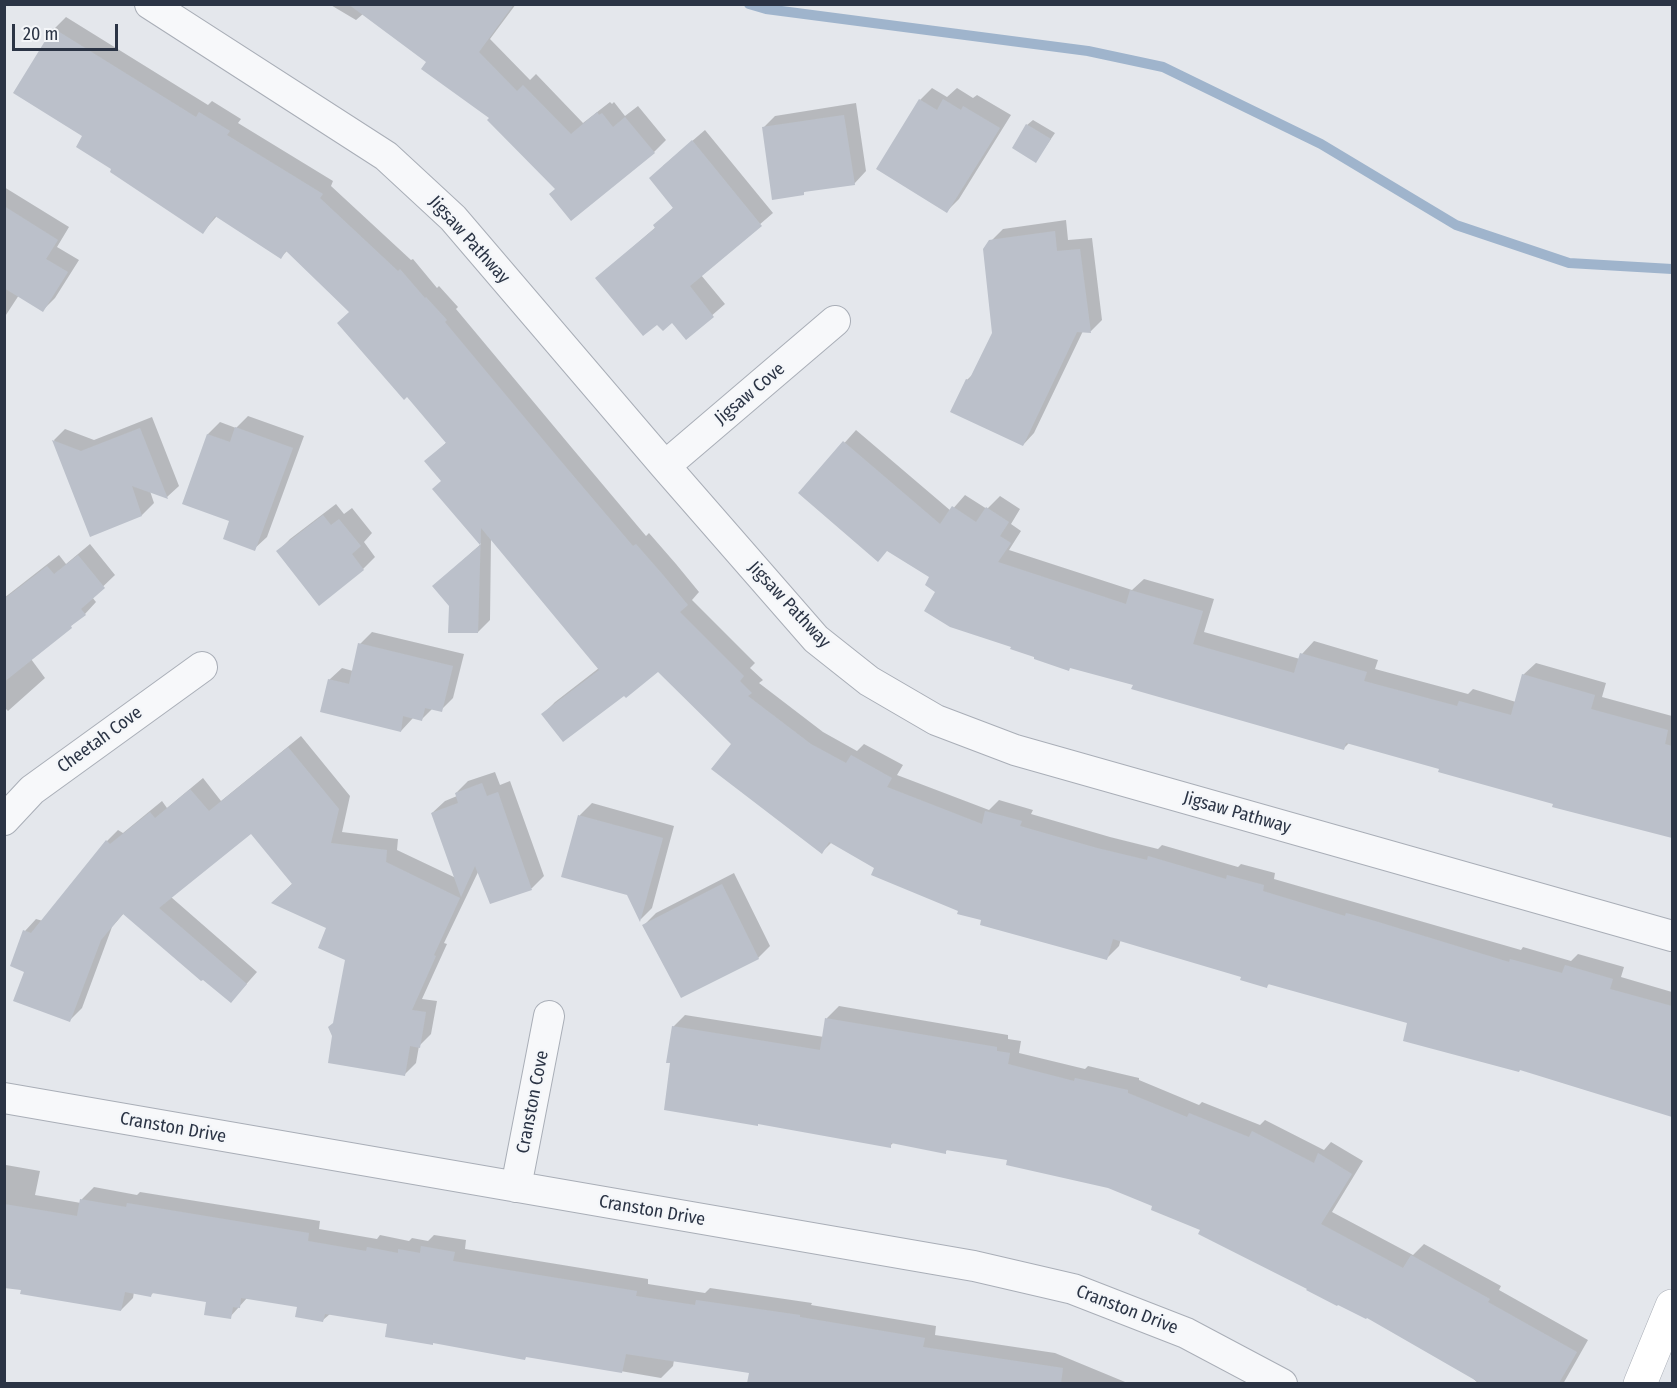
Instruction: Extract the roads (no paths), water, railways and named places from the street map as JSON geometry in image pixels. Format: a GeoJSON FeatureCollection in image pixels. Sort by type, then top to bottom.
{"type":"FeatureCollection","features":[{"type":"Feature","properties":{"kind":"street","name":"Jigsaw Pathway"},"geometry":{"type":"LineString","coordinates":[[150,4],[386,156],[453,218],[664,466],[816,639],[869,681],[936,720],[1015,750],[1672,936]]}},
{"type":"Feature","properties":{"kind":"street","name":"Jigsaw Cove"},"geometry":{"type":"LineString","coordinates":[[664,466],[835,321]]}},
{"type":"Feature","properties":{"kind":"street","name":"Cheetah Cove"},"geometry":{"type":"LineString","coordinates":[[4,820],[32,790],[202,667]]}},
{"type":"Feature","properties":{"kind":"street","name":"Cranston Cove"},"geometry":{"type":"LineString","coordinates":[[516,1187],[549,1016]]}},
{"type":"Feature","properties":{"kind":"street","name":"Cranston Drive"},"geometry":{"type":"LineString","coordinates":[[4,1098],[974,1266],[1073,1288],[1186,1333],[1282,1383]]}},
{"type":"Feature","properties":{"kind":"street"},"geometry":{"type":"LineString","coordinates":[[1640,1383],[1672,1306]]}},
{"type":"Feature","properties":{"kind":"waterway"},"geometry":{"type":"LineString","coordinates":[[749,4],[766,9],[1088,51],[1163,67],[1321,144],[1456,225],[1569,263],[1672,269]]}}]}
